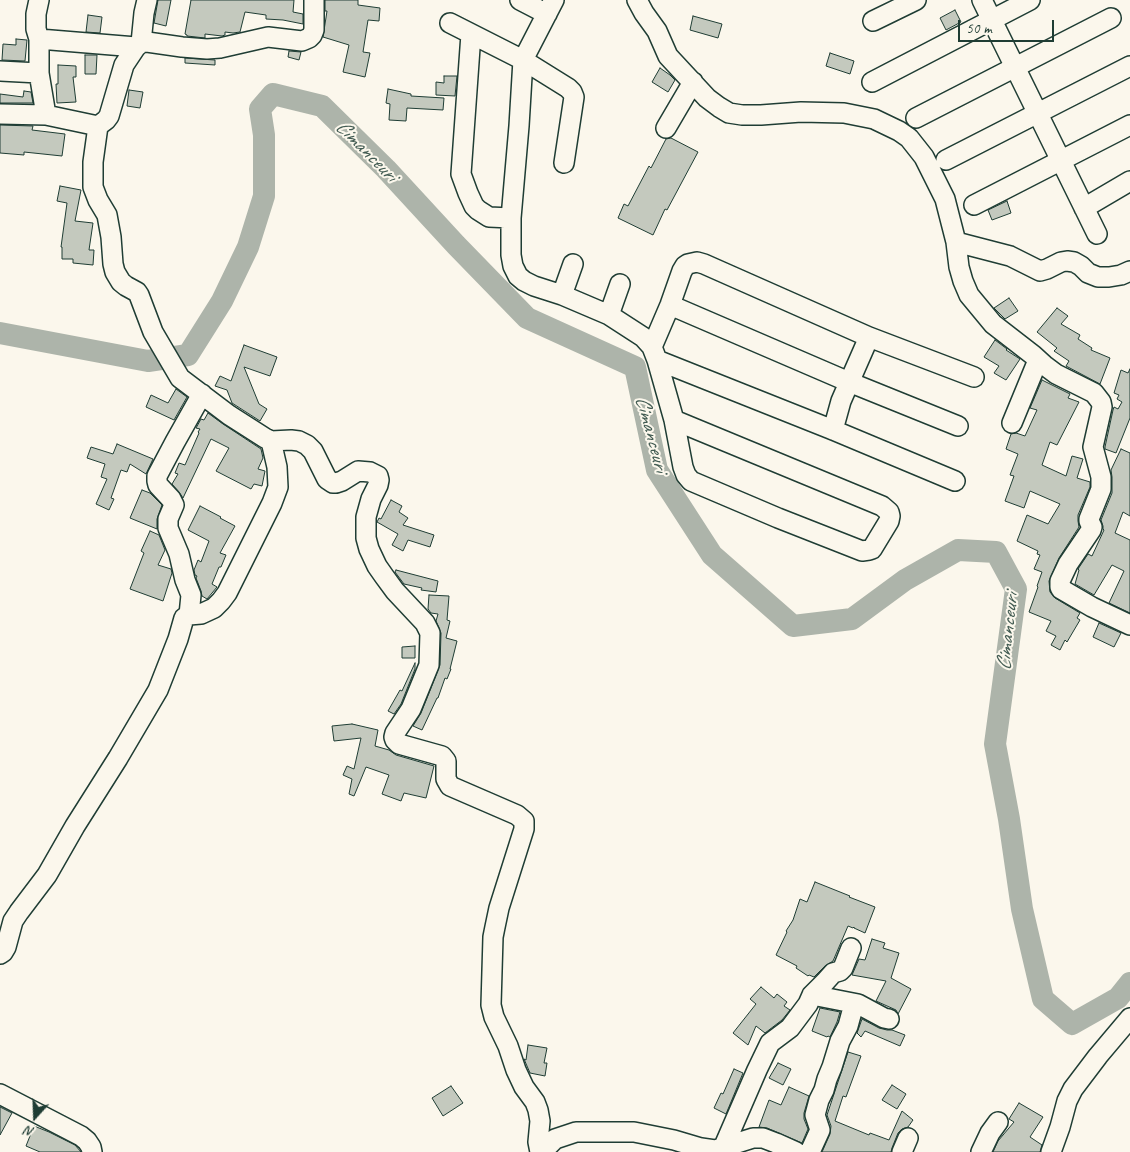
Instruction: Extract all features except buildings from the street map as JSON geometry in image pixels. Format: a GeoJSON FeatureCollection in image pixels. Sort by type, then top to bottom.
{"type":"FeatureCollection","features":[{"type":"Feature","properties":{"kind":"street"},"geometry":{"type":"LineString","coordinates":[[40,0],[36,14],[36,29],[39,39],[39,73],[46,115]]}},
{"type":"Feature","properties":{"kind":"street"},"geometry":{"type":"LineString","coordinates":[[147,0],[139,45],[124,65],[109,116],[98,126],[93,162],[93,187],[107,215],[113,264],[121,282],[140,295],[154,332],[180,378],[187,384],[257,434],[271,441],[291,440],[304,443],[310,447],[327,479],[333,483],[342,481],[358,471],[370,472],[378,476],[378,485],[366,517],[366,538],[369,549],[384,576],[395,591],[425,623],[430,633],[428,665],[410,709],[394,737],[395,740],[399,744],[442,756],[446,761],[446,779],[450,786],[517,815],[524,821],[524,829],[499,908],[493,937],[491,1005],[494,1017],[516,1070],[538,1110],[540,1121],[538,1142],[541,1152],[555,1139],[576,1132],[634,1132],[708,1149],[721,1149],[724,1146],[753,1138],[763,1138],[796,1152]]}},
{"type":"Feature","properties":{"kind":"street"},"geometry":{"type":"LineString","coordinates":[[39,39],[139,45],[148,42],[207,49],[220,48],[268,37],[302,41],[309,38],[314,30],[314,0]]}},
{"type":"Feature","properties":{"kind":"street"},"geometry":{"type":"LineString","coordinates":[[520,0],[550,7],[523,60],[511,218],[511,255],[518,276],[534,286],[562,295],[609,315],[643,337],[654,353],[674,420],[683,467],[688,478],[694,483],[862,551],[872,548],[889,522],[889,512],[882,506],[674,420]]}},
{"type":"Feature","properties":{"kind":"street"},"geometry":{"type":"LineString","coordinates":[[637,0],[657,31],[668,56],[707,98],[729,112],[761,116],[801,112],[844,113],[874,120],[899,131],[914,144],[924,157],[945,199],[956,242],[962,281],[969,295],[992,324],[1056,374],[1094,393],[1101,402],[1102,407],[1093,447],[1101,489],[1089,519],[1092,527],[1091,530],[1068,564],[1060,581],[1060,587],[1092,607],[1130,625]]}},
{"type":"Feature","properties":{"kind":"street"},"geometry":{"type":"LineString","coordinates":[[873,21],[916,0]]}},
{"type":"Feature","properties":{"kind":"street"},"geometry":{"type":"LineString","coordinates":[[982,0],[1097,234]]}},
{"type":"Feature","properties":{"kind":"street"},"geometry":{"type":"LineString","coordinates":[[872,82],[1030,0]]}},
{"type":"Feature","properties":{"kind":"street"},"geometry":{"type":"LineString","coordinates":[[916,118],[1111,18]]}},
{"type":"Feature","properties":{"kind":"street"},"geometry":{"type":"LineString","coordinates":[[450,22],[523,60],[572,92],[574,97],[564,163]]}},
{"type":"Feature","properties":{"kind":"street"},"geometry":{"type":"LineString","coordinates":[[471,34],[461,174],[474,206],[478,210],[489,217],[511,218]]}},
{"type":"Feature","properties":{"kind":"street"},"geometry":{"type":"LineString","coordinates":[[946,160],[1130,66]]}},
{"type":"Feature","properties":{"kind":"street"},"geometry":{"type":"LineString","coordinates":[[0,71],[39,73]]}},
{"type":"Feature","properties":{"kind":"street"},"geometry":{"type":"LineString","coordinates":[[666,128],[693,82]]}},
{"type":"Feature","properties":{"kind":"street"},"geometry":{"type":"LineString","coordinates":[[0,114],[46,115],[98,126]]}},
{"type":"Feature","properties":{"kind":"street"},"geometry":{"type":"LineString","coordinates":[[974,204],[1130,124]]}},
{"type":"Feature","properties":{"kind":"street"},"geometry":{"type":"LineString","coordinates":[[1084,208],[1130,181]]}},
{"type":"Feature","properties":{"kind":"street"},"geometry":{"type":"LineString","coordinates":[[956,242],[1010,256],[1040,271],[1067,261],[1074,262],[1088,273],[1098,277],[1109,277],[1130,271]]}},
{"type":"Feature","properties":{"kind":"street"},"geometry":{"type":"LineString","coordinates":[[654,353],[682,271],[685,266],[697,262],[869,337],[974,377]]}},
{"type":"Feature","properties":{"kind":"street"},"geometry":{"type":"LineString","coordinates":[[562,295],[573,264]]}},
{"type":"Feature","properties":{"kind":"street"},"geometry":{"type":"LineString","coordinates":[[609,315],[620,284]]}},
{"type":"Feature","properties":{"kind":"street"},"geometry":{"type":"LineString","coordinates":[[670,305],[849,382],[958,426]]}},
{"type":"Feature","properties":{"kind":"street"},"geometry":{"type":"LineString","coordinates":[[833,430],[841,401],[869,337]]}},
{"type":"Feature","properties":{"kind":"street"},"geometry":{"type":"LineString","coordinates":[[654,353],[955,480]]}},
{"type":"Feature","properties":{"kind":"street"},"geometry":{"type":"LineString","coordinates":[[1012,423],[1038,360]]}},
{"type":"Feature","properties":{"kind":"street"},"geometry":{"type":"LineString","coordinates":[[189,615],[191,595],[185,580],[179,554],[168,528],[168,519],[174,505],[156,481],[202,394]]}},
{"type":"Feature","properties":{"kind":"street"},"geometry":{"type":"LineString","coordinates":[[0,954],[6,947],[13,921],[47,874],[158,690],[184,618],[189,615],[201,614],[214,608],[227,593],[275,496],[278,486],[271,441]]}},
{"type":"Feature","properties":{"kind":"street"},"geometry":{"type":"LineString","coordinates":[[724,1146],[770,1043],[790,1028],[808,1004],[812,995],[833,973],[843,968],[851,948]]}},
{"type":"Feature","properties":{"kind":"street"},"geometry":{"type":"LineString","coordinates":[[812,995],[858,1004],[888,1019]]}},
{"type":"Feature","properties":{"kind":"street"},"geometry":{"type":"LineString","coordinates":[[810,1152],[820,1130],[815,1115],[819,1100],[832,1068],[840,1040],[848,1026],[854,1004]]}},
{"type":"Feature","properties":{"kind":"street"},"geometry":{"type":"LineString","coordinates":[[1051,1152],[1063,1112],[1073,1089],[1130,1018]]}},
{"type":"Feature","properties":{"kind":"street"},"geometry":{"type":"LineString","coordinates":[[0,1094],[81,1136],[87,1142],[92,1152]]}},
{"type":"Feature","properties":{"kind":"street"},"geometry":{"type":"LineString","coordinates":[[981,1152],[990,1133],[998,1122]]}},
{"type":"Feature","properties":{"kind":"waterway","name":"Cimanceuri"},"geometry":{"type":"LineString","coordinates":[[0,333],[148,361],[188,355],[222,301],[248,247],[264,196],[264,135],[260,109],[273,94],[322,106],[386,169],[527,318],[635,367],[657,470],[712,555],[793,626],[852,619],[905,580],[958,550],[996,552],[1016,589],[995,744],[1009,819],[1022,909],[1043,999],[1072,1024],[1118,998],[1130,983]]}}]}
